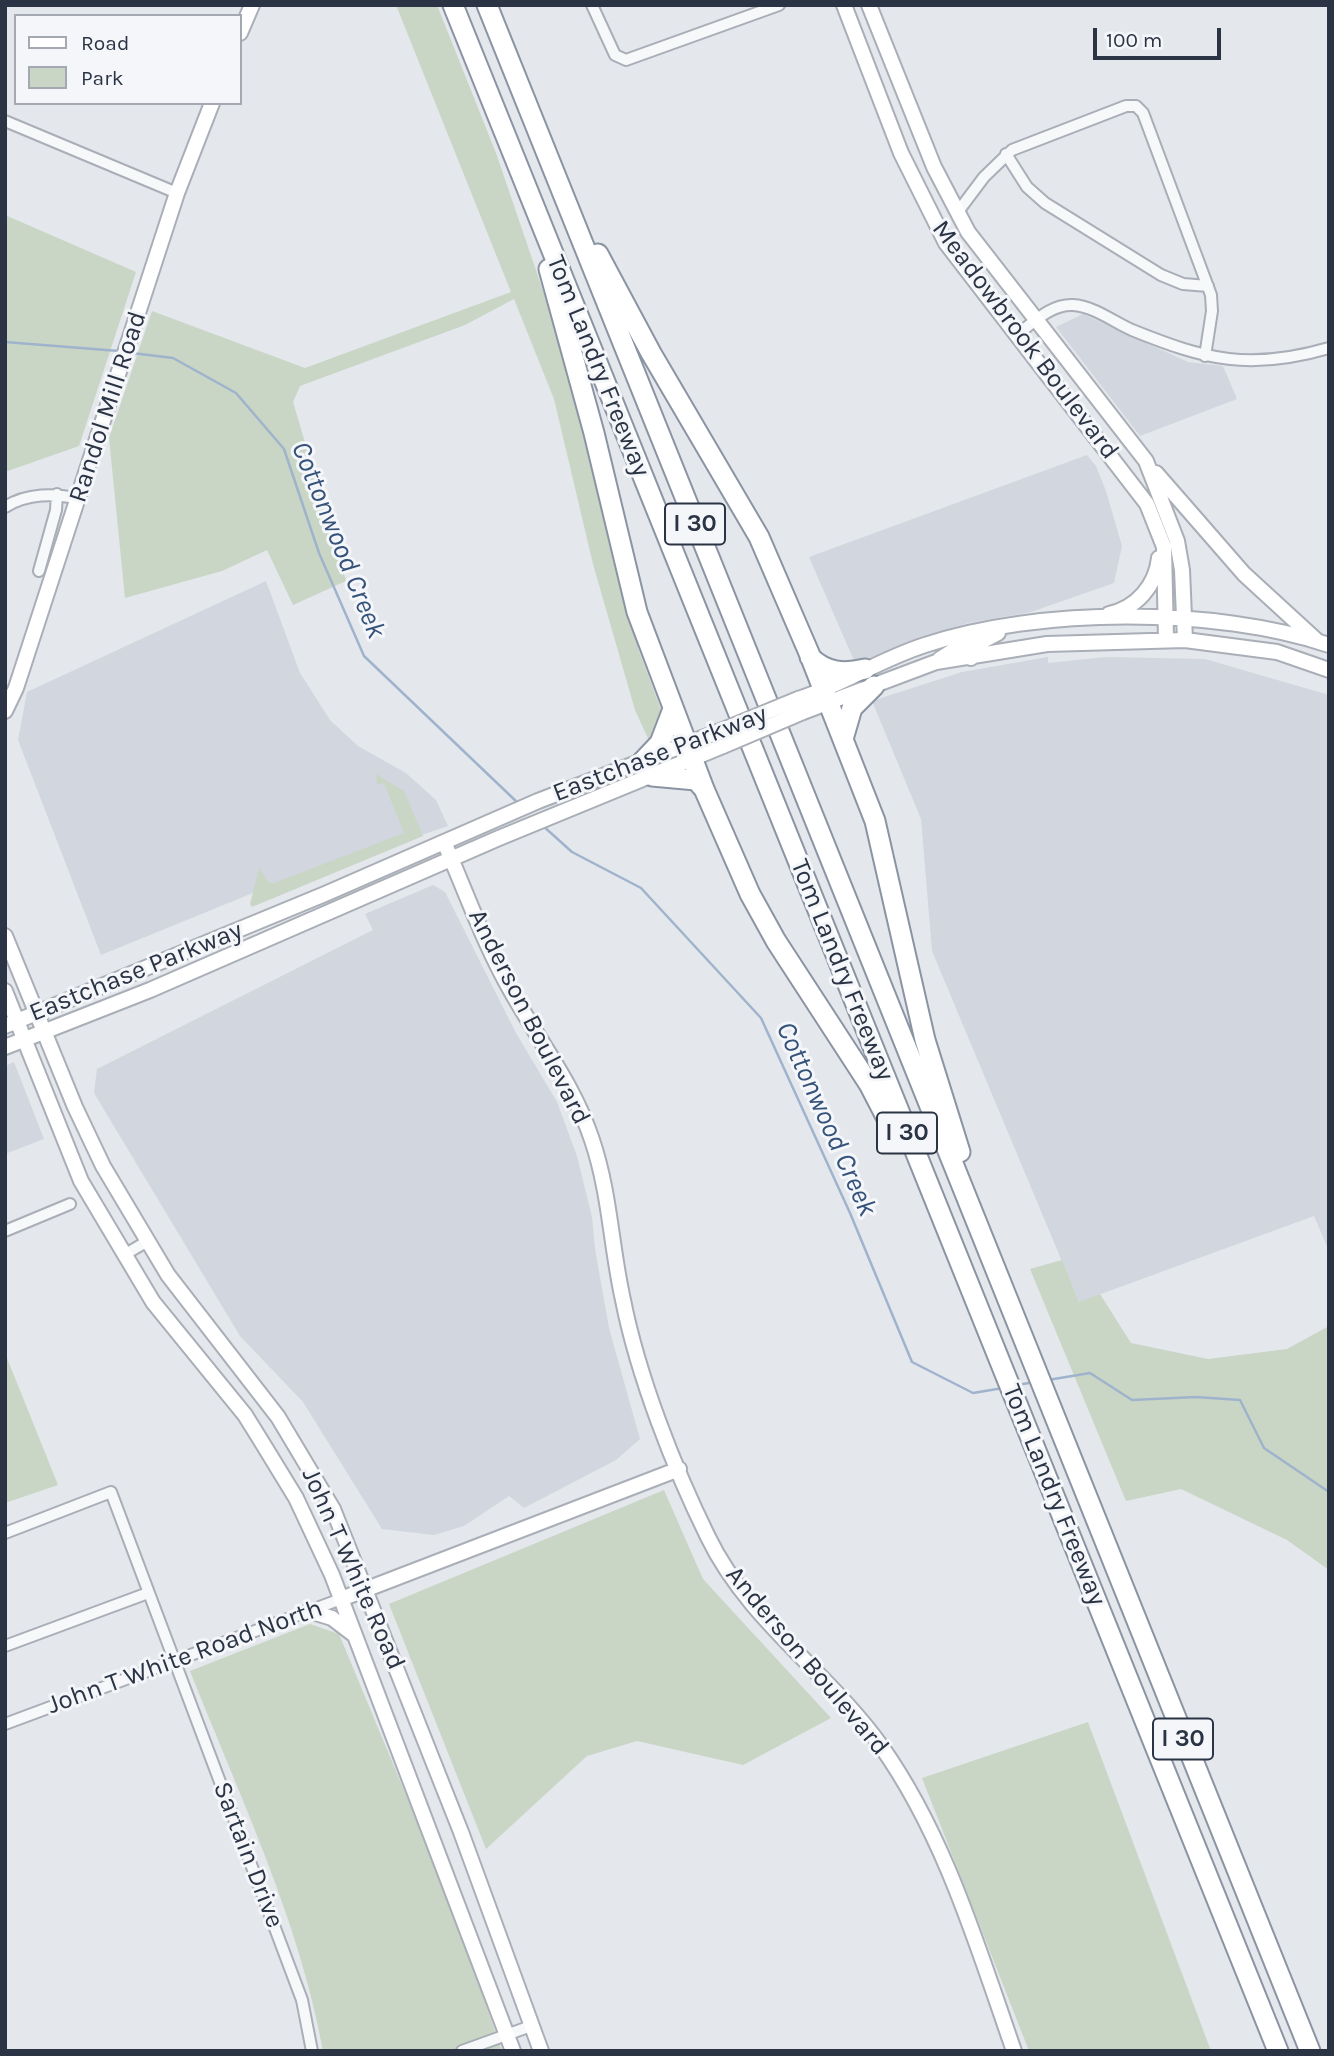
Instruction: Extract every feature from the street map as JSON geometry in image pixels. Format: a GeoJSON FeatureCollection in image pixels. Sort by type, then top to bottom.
{"type":"FeatureCollection","features":[{"type":"Feature","properties":{"kind":"highway","name":"Tom Landry Freeway"},"geometry":{"type":"LineString","coordinates":[[453,5],[1278,2051]]}},
{"type":"Feature","properties":{"kind":"highway","name":"Tom Landry Freeway"},"geometry":{"type":"LineString","coordinates":[[487,5],[1310,2051]]}},
{"type":"Feature","properties":{"kind":"highway"},"geometry":{"type":"LineString","coordinates":[[553,168],[651,353],[759,537],[843,739],[874,821],[925,1040],[982,1214],[1021,1316],[1027,1347]]}},
{"type":"Feature","properties":{"kind":"highway"},"geometry":{"type":"LineString","coordinates":[[523,177],[594,433],[637,612],[704,789],[750,894],[776,942],[869,1084],[947,1233]]}},
{"type":"Feature","properties":{"kind":"highway"},"geometry":{"type":"LineString","coordinates":[[810,657],[830,670],[852,672],[870,678],[852,708],[843,739]]}},
{"type":"Feature","properties":{"kind":"highway"},"geometry":{"type":"LineString","coordinates":[[673,709],[647,769],[696,779],[704,789]]}},
{"type":"Feature","properties":{"kind":"highway"},"geometry":{"type":"LineString","coordinates":[[1196,1851],[1264,2051]]}},
{"type":"Feature","properties":{"kind":"highway"},"geometry":{"type":"LineString","coordinates":[[1228,1851],[1322,2051]]}},
{"type":"Feature","properties":{"kind":"main road"},"geometry":{"type":"LineString","coordinates":[[242,28],[252,5]]}},
{"type":"Feature","properties":{"kind":"main road","name":"Meadowbrook Boulevard"},"geometry":{"type":"LineString","coordinates":[[844,5],[901,153],[946,243],[1147,504],[1161,539],[1167,597],[1166,639]]}},
{"type":"Feature","properties":{"kind":"main road","name":"Meadowbrook Boulevard"},"geometry":{"type":"LineString","coordinates":[[869,5],[934,167],[968,232],[1038,318],[1146,461],[1177,541],[1185,639]]}},
{"type":"Feature","properties":{"kind":"main road","name":"Randol Mill Road"},"geometry":{"type":"LineString","coordinates":[[5,711],[16,688],[79,499],[177,193],[211,105]]}},
{"type":"Feature","properties":{"kind":"main road"},"geometry":{"type":"LineString","coordinates":[[936,226],[957,213]]}},
{"type":"Feature","properties":{"kind":"main road"},"geometry":{"type":"LineString","coordinates":[[1146,461],[1244,574],[1323,643]]}},
{"type":"Feature","properties":{"kind":"main road"},"geometry":{"type":"LineString","coordinates":[[1092,617],[1119,612],[1142,596],[1158,574],[1161,539]]}},
{"type":"Feature","properties":{"kind":"main road","name":"Eastchase Parkway"},"geometry":{"type":"LineString","coordinates":[[24,1039],[257,945],[584,803],[647,769],[870,678],[923,645],[965,634],[1092,617],[1185,618],[1245,625],[1323,643]]}},
{"type":"Feature","properties":{"kind":"main road"},"geometry":{"type":"LineString","coordinates":[[971,658],[973,646],[1005,628]]}},
{"type":"Feature","properties":{"kind":"main road"},"geometry":{"type":"LineString","coordinates":[[936,662],[962,645],[965,634]]}},
{"type":"Feature","properties":{"kind":"main road","name":"Eastchase Parkway"},"geometry":{"type":"LineString","coordinates":[[870,678],[936,662],[1047,644],[1166,639],[1185,639],[1277,652],[1329,670]]}},
{"type":"Feature","properties":{"kind":"main road","name":"Eastchase Parkway"},"geometry":{"type":"LineString","coordinates":[[11,1024],[249,926],[566,790],[647,769]]}},
{"type":"Feature","properties":{"kind":"main road","name":"Anderson Boulevard"},"geometry":{"type":"LineString","coordinates":[[444,842],[503,976],[570,1086],[592,1140],[607,1191],[622,1299],[632,1339],[679,1469],[710,1542],[744,1594],[847,1703],[880,1745],[919,1807],[940,1852],[1014,2051]]}},
{"type":"Feature","properties":{"kind":"main road"},"geometry":{"type":"LineString","coordinates":[[249,926],[257,945]]}},
{"type":"Feature","properties":{"kind":"main road","name":"John T White Road"},"geometry":{"type":"LineString","coordinates":[[5,936],[103,1166],[146,1242],[168,1275],[278,1417],[333,1509],[366,1589],[541,2051]]}},
{"type":"Feature","properties":{"kind":"main road","name":"John T White Road"},"geometry":{"type":"LineString","coordinates":[[5,991],[11,1024],[24,1039],[80,1181],[153,1302],[244,1415],[310,1525],[341,1599],[513,2051]]}},
{"type":"Feature","properties":{"kind":"main road"},"geometry":{"type":"LineString","coordinates":[[5,1047],[24,1039]]}},
{"type":"Feature","properties":{"kind":"main road","name":"John T White Road North"},"geometry":{"type":"LineString","coordinates":[[341,1599],[679,1469]]}},
{"type":"Feature","properties":{"kind":"main road"},"geometry":{"type":"LineString","coordinates":[[309,1611],[332,1618],[355,1636]]}},
{"type":"Feature","properties":{"kind":"street"},"geometry":{"type":"LineString","coordinates":[[592,5],[614,55],[626,60],[779,5]]}},
{"type":"Feature","properties":{"kind":"street"},"geometry":{"type":"LineString","coordinates":[[957,213],[1006,154],[1126,106],[1136,106],[1143,113],[1208,286],[1212,312],[1205,356]]}},
{"type":"Feature","properties":{"kind":"street"},"geometry":{"type":"LineString","coordinates":[[5,121],[177,193]]}},
{"type":"Feature","properties":{"kind":"street"},"geometry":{"type":"LineString","coordinates":[[1006,154],[1027,187],[1045,203],[1154,272],[1183,284],[1208,286]]}},
{"type":"Feature","properties":{"kind":"street"},"geometry":{"type":"LineString","coordinates":[[1018,334],[1038,318],[1060,306],[1075,305],[1164,343],[1205,356],[1273,361],[1329,348]]}},
{"type":"Feature","properties":{"kind":"street"},"geometry":{"type":"LineString","coordinates":[[39,571],[56,510],[57,494]]}},
{"type":"Feature","properties":{"kind":"street"},"geometry":{"type":"LineString","coordinates":[[5,506],[33,496],[57,494],[79,499]]}},
{"type":"Feature","properties":{"kind":"street"},"geometry":{"type":"LineString","coordinates":[[5,1231],[70,1204]]}},
{"type":"Feature","properties":{"kind":"street"},"geometry":{"type":"LineString","coordinates":[[124,1255],[146,1242]]}},
{"type":"Feature","properties":{"kind":"street","name":"Sartain Drive"},"geometry":{"type":"LineString","coordinates":[[5,1533],[111,1492],[302,2000],[312,2051]]}},
{"type":"Feature","properties":{"kind":"street"},"geometry":{"type":"LineString","coordinates":[[5,1646],[148,1593]]}},
{"type":"Feature","properties":{"kind":"street","name":"John T White Road North"},"geometry":{"type":"LineString","coordinates":[[5,1724],[341,1599]]}},
{"type":"Feature","properties":{"kind":"street"},"geometry":{"type":"LineString","coordinates":[[462,2051],[531,2025]]}},
{"type":"Feature","properties":{"kind":"shaded area"},"geometry":{"type":"Polygon","coordinates":[[[1083,314],[1188,362],[1223,366],[1237,399],[1140,436],[1056,327],[1083,314]]]}},
{"type":"Feature","properties":{"kind":"shaded area"},"geometry":{"type":"Polygon","coordinates":[[[1087,455],[1096,466],[1106,491],[1122,546],[1114,583],[1031,612],[968,623],[855,663],[809,557],[1087,455]]]}},
{"type":"Feature","properties":{"kind":"shaded area"},"geometry":{"type":"Polygon","coordinates":[[[266,581],[300,673],[330,720],[358,746],[406,773],[436,800],[448,826],[265,888],[101,955],[18,740],[27,692],[266,581]]]}},
{"type":"Feature","properties":{"kind":"shaded area"},"geometry":{"type":"Polygon","coordinates":[[[1048,657],[1048,663],[1106,657],[1205,659],[1329,695],[1329,1251],[1314,1216],[1079,1302],[932,951],[921,819],[872,701],[962,672],[1048,657]]]}},
{"type":"Feature","properties":{"kind":"shaded area"},"geometry":{"type":"Polygon","coordinates":[[[433,885],[445,892],[516,1033],[557,1102],[577,1156],[592,1217],[609,1328],[640,1439],[616,1460],[524,1508],[509,1496],[464,1526],[434,1535],[382,1529],[303,1402],[240,1336],[94,1093],[97,1069],[373,930],[365,914],[433,885]]]}},
{"type":"Feature","properties":{"kind":"shaded area"},"geometry":{"type":"Polygon","coordinates":[[[14,1062],[44,1139],[5,1154],[5,1066],[14,1062]]]}},
{"type":"Feature","properties":{"kind":"green space"},"geometry":{"type":"Polygon","coordinates":[[[396,5],[437,5],[496,153],[584,411],[639,651],[663,715],[652,747],[635,710],[593,564],[554,399],[514,299],[465,325],[300,386],[293,402],[346,581],[293,605],[267,550],[222,571],[125,598],[109,438],[152,311],[305,368],[511,292],[396,5]]]}},
{"type":"Feature","properties":{"kind":"green space"},"geometry":{"type":"Polygon","coordinates":[[[5,215],[136,272],[79,446],[5,472],[5,215]]]}},
{"type":"Feature","properties":{"kind":"green space"},"geometry":{"type":"Polygon","coordinates":[[[376,774],[404,791],[423,836],[252,907],[250,904],[259,868],[269,883],[274,883],[404,833],[384,783],[377,785],[376,774]]]}},
{"type":"Feature","properties":{"kind":"green space"},"geometry":{"type":"Polygon","coordinates":[[[1062,1260],[1079,1302],[1100,1294],[1131,1343],[1208,1359],[1287,1349],[1329,1326],[1329,1570],[1287,1540],[1181,1489],[1126,1501],[1030,1269],[1062,1260]]]}},
{"type":"Feature","properties":{"kind":"green space"},"geometry":{"type":"Polygon","coordinates":[[[5,1353],[58,1485],[5,1503],[5,1353]]]}},
{"type":"Feature","properties":{"kind":"green space"},"geometry":{"type":"Polygon","coordinates":[[[664,1490],[703,1579],[831,1718],[743,1765],[637,1741],[587,1756],[486,1849],[389,1604],[664,1490]]]}},
{"type":"Feature","properties":{"kind":"green space"},"geometry":{"type":"Polygon","coordinates":[[[310,1624],[339,1634],[448,1896],[502,2051],[323,2051],[299,1953],[283,1905],[190,1671],[310,1624]]]}},
{"type":"Feature","properties":{"kind":"green space"},"geometry":{"type":"Polygon","coordinates":[[[1088,1722],[1211,2051],[1029,2051],[922,1778],[1088,1722]]]}},
{"type":"Feature","properties":{"kind":"waterway","name":"Cottonwood Creek"},"geometry":{"type":"LineString","coordinates":[[5,342],[119,351]]}},
{"type":"Feature","properties":{"kind":"waterway","name":"Cottonwood Creek"},"geometry":{"type":"LineString","coordinates":[[132,353],[173,358],[236,393],[284,449],[319,553],[364,656],[519,804]]}},
{"type":"Feature","properties":{"kind":"waterway","name":"Cottonwood Creek"},"geometry":{"type":"LineString","coordinates":[[542,825],[572,852],[641,888],[761,1018],[850,1213],[912,1362],[973,1393],[1003,1388]]}},
{"type":"Feature","properties":{"kind":"waterway","name":"Cottonwood Creek"},"geometry":{"type":"LineString","coordinates":[[1048,1380],[1090,1373],[1132,1400],[1196,1397],[1240,1400],[1264,1448],[1329,1492]]}},
{"type":"Feature","properties":{"kind":"waterway","name":"Cottonwood Creek"},"geometry":{"type":"LineString","coordinates":[[1017,1385],[1035,1382]]}}]}
